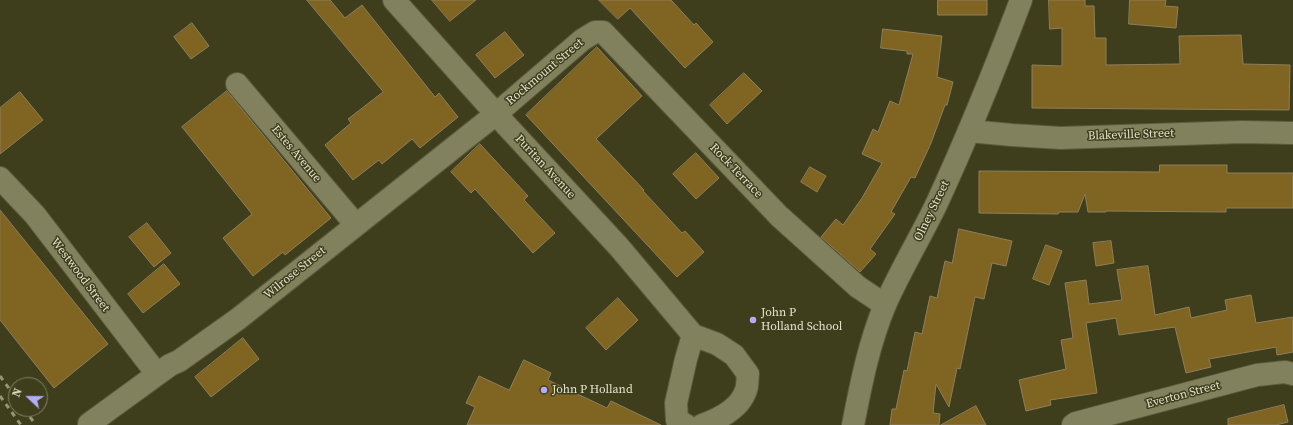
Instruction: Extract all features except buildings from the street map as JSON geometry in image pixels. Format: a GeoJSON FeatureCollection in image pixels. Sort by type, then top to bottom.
{"type":"FeatureCollection","features":[{"type":"Feature","properties":{"kind":"street","name":"Puritan Avenue"},"geometry":{"type":"LineString","coordinates":[[394,0],[496,114],[619,247],[692,335]]}},
{"type":"Feature","properties":{"kind":"street","name":"Olney Street"},"geometry":{"type":"LineString","coordinates":[[853,425],[865,365],[885,305],[935,205],[969,131],[1021,0]]}},
{"type":"Feature","properties":{"kind":"street","name":"Rockmount Street"},"geometry":{"type":"LineString","coordinates":[[496,114],[582,40],[594,32]]}},
{"type":"Feature","properties":{"kind":"street","name":"Rock Terrace"},"geometry":{"type":"LineString","coordinates":[[594,32],[603,32],[779,216],[858,287],[885,305]]}},
{"type":"Feature","properties":{"kind":"street","name":"Estes Avenue"},"geometry":{"type":"LineString","coordinates":[[237,84],[356,225]]}},
{"type":"Feature","properties":{"kind":"street","name":"Wilrose Street"},"geometry":{"type":"LineString","coordinates":[[89,424],[157,374],[179,361],[238,319],[496,114]]}},
{"type":"Feature","properties":{"kind":"street","name":"Blakeville Street"},"geometry":{"type":"LineString","coordinates":[[969,131],[1061,138],[1242,132],[1293,133]]}},
{"type":"Feature","properties":{"kind":"street","name":"Westwood Street"},"geometry":{"type":"LineString","coordinates":[[0,178],[34,215],[157,374]]}},
{"type":"Feature","properties":{"kind":"street"},"geometry":{"type":"LineString","coordinates":[[686,425],[677,420],[676,403],[692,335],[717,344],[734,355],[748,374],[746,390],[738,404],[725,415],[702,425]]}},
{"type":"Feature","properties":{"kind":"street","name":"Everton Street"},"geometry":{"type":"LineString","coordinates":[[1073,425],[1257,375],[1285,372],[1293,374]]}},
{"type":"Feature","properties":{"kind":"railway"},"geometry":{"type":"LineString","coordinates":[[0,376],[8,387]]}},
{"type":"Feature","properties":{"kind":"railway"},"geometry":{"type":"LineString","coordinates":[[0,396],[21,425]]}},
{"type":"Feature","properties":{"kind":"railway"},"geometry":{"type":"LineString","coordinates":[[30,417],[36,425]]}},
{"type":"Feature","properties":{"kind":"place","name":"John P Holland School"},"geometry":{"type":"Point","coordinates":[753,320]}},
{"type":"Feature","properties":{"kind":"place","name":"John P Holland"},"geometry":{"type":"Point","coordinates":[544,390]}}]}
